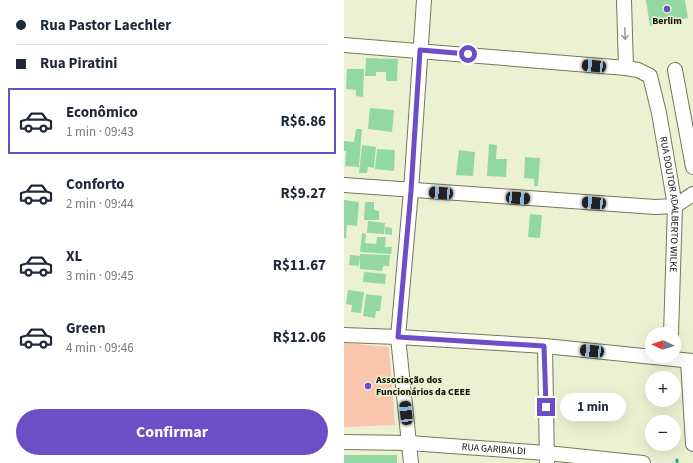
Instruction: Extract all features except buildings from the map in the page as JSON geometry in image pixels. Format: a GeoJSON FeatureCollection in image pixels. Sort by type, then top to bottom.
{"type":"FeatureCollection","features":[{"type":"Feature","properties":{"kind":"street"},"geometry":{"type":"LineString","coordinates":[[411,463],[398,337],[411,191],[424,0]]}},
{"type":"Feature","properties":{"kind":"street"},"geometry":{"type":"LineString","coordinates":[[344,45],[626,68],[624,0]]}},
{"type":"Feature","properties":{"kind":"street","name":"RUA DOUTOR ADALBERTO WILKE"},"geometry":{"type":"LineString","coordinates":[[626,68],[638,70],[650,76],[659,113],[675,206],[672,327]]}},
{"type":"Feature","properties":{"kind":"street"},"geometry":{"type":"LineString","coordinates":[[675,70],[693,167]]}},
{"type":"Feature","properties":{"kind":"street"},"geometry":{"type":"LineString","coordinates":[[344,185],[411,191],[655,207],[675,206],[693,194]]}},
{"type":"Feature","properties":{"kind":"street"},"geometry":{"type":"LineString","coordinates":[[344,335],[544,346],[645,356]]}},
{"type":"Feature","properties":{"kind":"street"},"geometry":{"type":"LineString","coordinates":[[544,346],[547,458]]}},
{"type":"Feature","properties":{"kind":"street"},"geometry":{"type":"LineString","coordinates":[[690,361],[693,444]]}},
{"type":"Feature","properties":{"kind":"street","name":"RUA GARIBALDI"},"geometry":{"type":"LineString","coordinates":[[344,442],[409,443],[547,458],[643,463]]}},
{"type":"Feature","properties":{"kind":"shaded area","name":"Associação dos Funcionários da CEEE"},"geometry":{"type":"Polygon","coordinates":[[[344,343],[389,347],[395,425],[344,427],[344,343]]]}},
{"type":"Feature","properties":{"kind":"place","name":"Berlim"},"geometry":{"type":"Point","coordinates":[667,9]}},
{"type":"Feature","properties":{"kind":"place","name":"Associação dos Funcionários da CEEE"},"geometry":{"type":"Point","coordinates":[368,386]}},
{"type":"Feature","properties":{"kind":"route"},"geometry":{"type":"LineString","coordinates":[[468,54],[420,50],[411,191],[398,337],[544,346],[546,407]]}}]}
